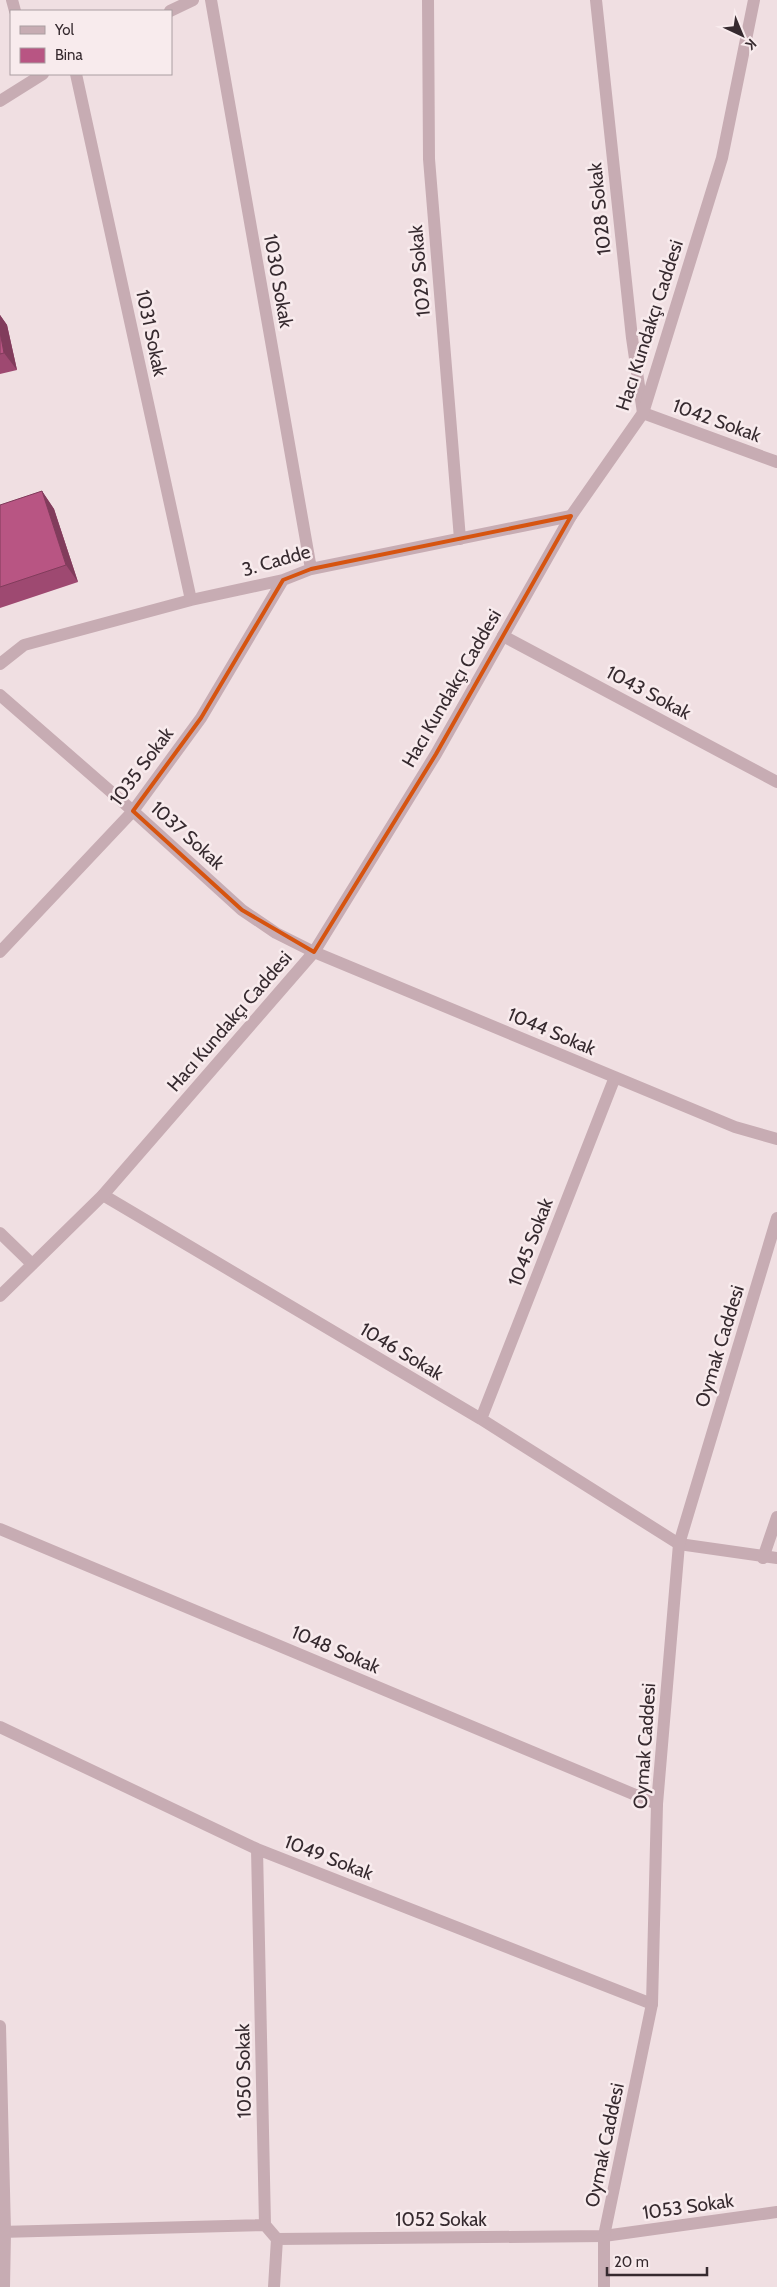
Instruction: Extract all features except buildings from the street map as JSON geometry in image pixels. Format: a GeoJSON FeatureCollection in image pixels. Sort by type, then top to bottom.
{"type":"FeatureCollection","features":[{"type":"Feature","properties":{"kind":"street"},"geometry":{"type":"LineString","coordinates":[[172,10],[193,0]]}},
{"type":"Feature","properties":{"kind":"street","name":"1030 Sokak"},"geometry":{"type":"LineString","coordinates":[[211,0],[311,569]]}},
{"type":"Feature","properties":{"kind":"street","name":"1029 Sokak"},"geometry":{"type":"LineString","coordinates":[[428,0],[429,159],[460,539]]}},
{"type":"Feature","properties":{"kind":"street","name":"1028 Sokak"},"geometry":{"type":"LineString","coordinates":[[596,0],[632,338],[644,413]]}},
{"type":"Feature","properties":{"kind":"street","name":"Hacı Kundakçı Caddesi"},"geometry":{"type":"LineString","coordinates":[[0,1296],[103,1194],[314,952],[436,754],[570,516],[644,413],[722,158],[754,0]]}},
{"type":"Feature","properties":{"kind":"street"},"geometry":{"type":"LineString","coordinates":[[0,102],[36,75]]}},
{"type":"Feature","properties":{"kind":"street","name":"1031 Sokak"},"geometry":{"type":"LineString","coordinates":[[76,75],[192,600]]}},
{"type":"Feature","properties":{"kind":"street","name":"1042 Sokak"},"geometry":{"type":"LineString","coordinates":[[644,413],[777,462]]}},
{"type":"Feature","properties":{"kind":"street","name":"3. Cadde"},"geometry":{"type":"LineString","coordinates":[[0,664],[24,645],[192,600],[283,580],[311,569],[570,516]]}},
{"type":"Feature","properties":{"kind":"street","name":"1035 Sokak"},"geometry":{"type":"LineString","coordinates":[[0,952],[133,810],[201,718],[283,580]]}},
{"type":"Feature","properties":{"kind":"street","name":"1043 Sokak"},"geometry":{"type":"LineString","coordinates":[[503,636],[777,782]]}},
{"type":"Feature","properties":{"kind":"street","name":"1037 Sokak"},"geometry":{"type":"LineString","coordinates":[[0,696],[133,810],[242,910],[276,933],[314,952]]}},
{"type":"Feature","properties":{"kind":"street","name":"1044 Sokak"},"geometry":{"type":"LineString","coordinates":[[314,952],[735,1127],[777,1139]]}},
{"type":"Feature","properties":{"kind":"street","name":"1045 Sokak"},"geometry":{"type":"LineString","coordinates":[[481,1419],[615,1077]]}},
{"type":"Feature","properties":{"kind":"street","name":"1046 Sokak"},"geometry":{"type":"LineString","coordinates":[[103,1194],[481,1419],[679,1544]]}},
{"type":"Feature","properties":{"kind":"street","name":"Oymak Caddesi"},"geometry":{"type":"LineString","coordinates":[[604,2287],[604,2236],[652,2004],[657,1804],[679,1544],[777,1218]]}},
{"type":"Feature","properties":{"kind":"street"},"geometry":{"type":"LineString","coordinates":[[0,1233],[32,1264]]}},
{"type":"Feature","properties":{"kind":"street"},"geometry":{"type":"LineString","coordinates":[[763,1558],[777,1517]]}},
{"type":"Feature","properties":{"kind":"street","name":"1048 Sokak"},"geometry":{"type":"LineString","coordinates":[[0,1529],[657,1804]]}},
{"type":"Feature","properties":{"kind":"street"},"geometry":{"type":"LineString","coordinates":[[679,1544],[763,1558],[777,1558]]}},
{"type":"Feature","properties":{"kind":"street","name":"1049 Sokak"},"geometry":{"type":"LineString","coordinates":[[0,1728],[257,1849],[652,2004]]}},
{"type":"Feature","properties":{"kind":"street","name":"1050 Sokak"},"geometry":{"type":"LineString","coordinates":[[257,1849],[265,2226]]}},
{"type":"Feature","properties":{"kind":"street"},"geometry":{"type":"LineString","coordinates":[[0,2026],[4,2287]]}},
{"type":"Feature","properties":{"kind":"street","name":"1053 Sokak"},"geometry":{"type":"LineString","coordinates":[[604,2236],[777,2212]]}},
{"type":"Feature","properties":{"kind":"street"},"geometry":{"type":"LineString","coordinates":[[3,2232],[265,2226],[278,2239],[274,2287]]}},
{"type":"Feature","properties":{"kind":"street","name":"1052 Sokak"},"geometry":{"type":"LineString","coordinates":[[278,2239],[604,2236]]}},
{"type":"Feature","properties":{"kind":"highlighted area"},"geometry":{"type":"Polygon","coordinates":[[[571,516],[436,754],[314,952],[242,910],[133,811],[201,718],[283,580],[311,569],[571,516]]]}}]}
